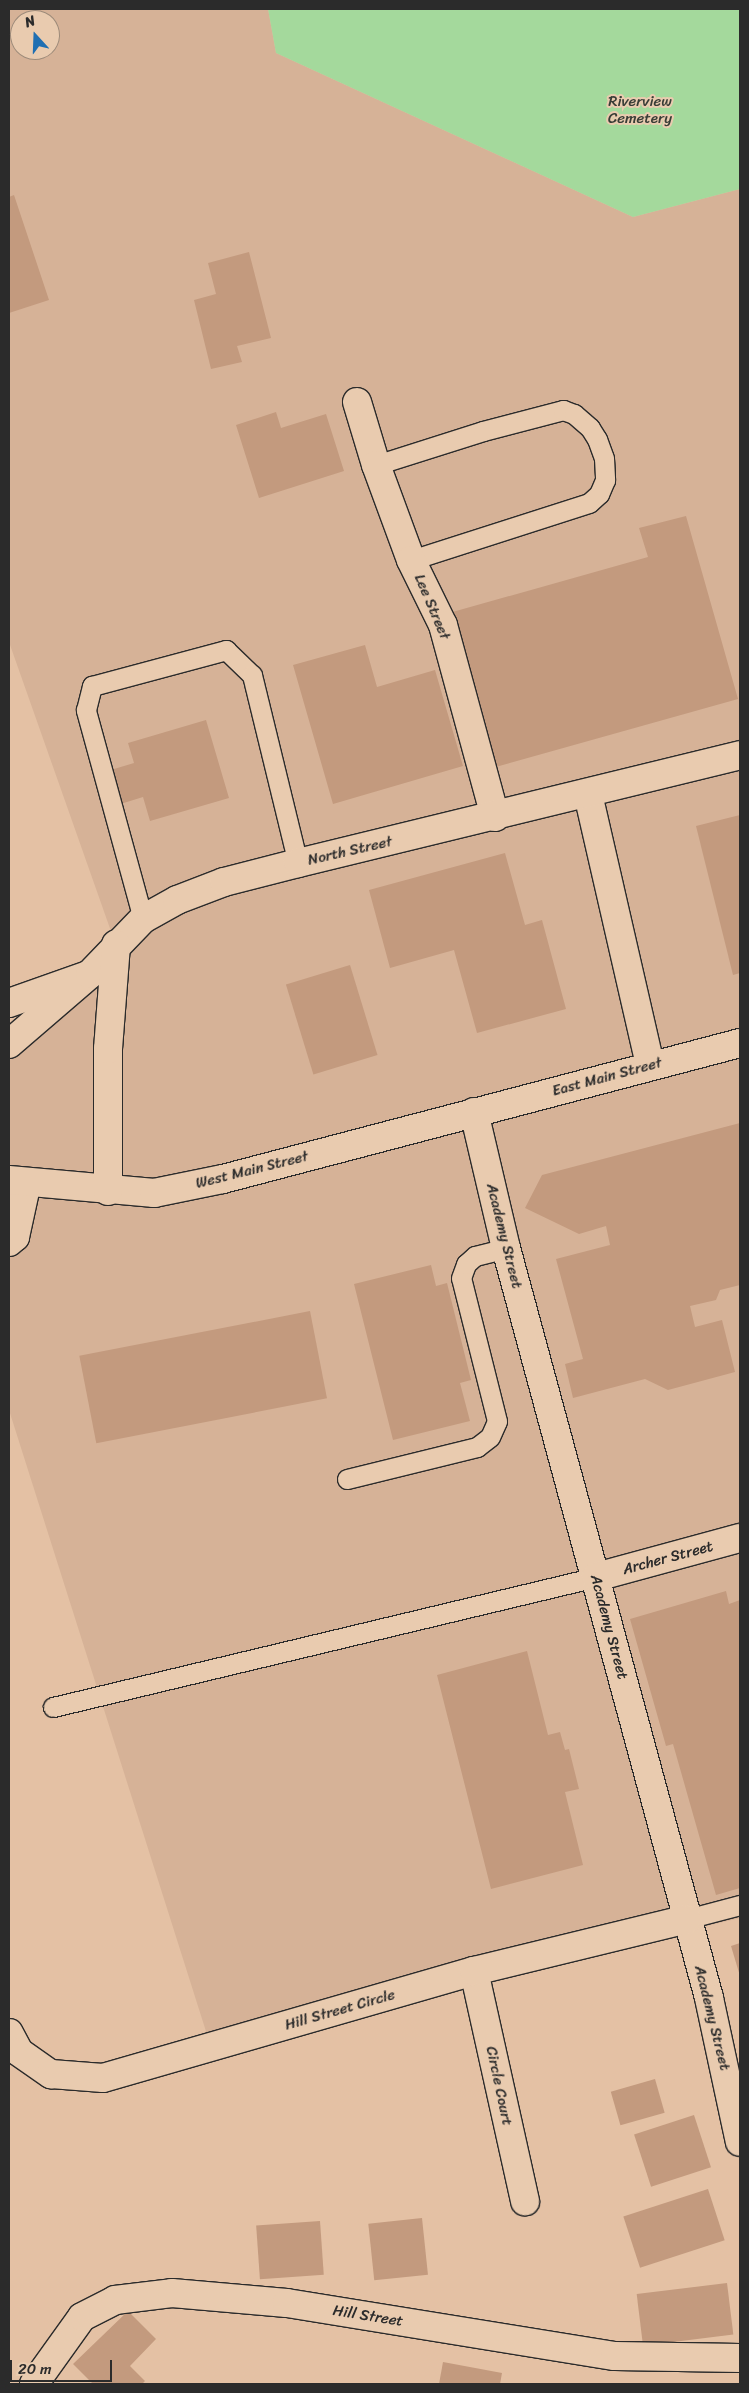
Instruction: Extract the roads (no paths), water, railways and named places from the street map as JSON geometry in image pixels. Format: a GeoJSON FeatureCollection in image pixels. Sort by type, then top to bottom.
{"type":"FeatureCollection","features":[{"type":"Feature","properties":{"kind":"street","name":"Lee Street"},"geometry":{"type":"LineString","coordinates":[[357,402],[376,465],[411,560],[443,625],[495,817]]}},
{"type":"Feature","properties":{"kind":"street","name":"North Street"},"geometry":{"type":"LineString","coordinates":[[9,1044],[90,974],[116,944],[143,919],[177,900],[224,882],[495,817],[740,755]]}},
{"type":"Feature","properties":{"kind":"street"},"geometry":{"type":"LineString","coordinates":[[588,794],[650,1065]]}},
{"type":"Feature","properties":{"kind":"street"},"geometry":{"type":"LineString","coordinates":[[108,1191],[108,1049],[116,944]]}},
{"type":"Feature","properties":{"kind":"street"},"geometry":{"type":"LineString","coordinates":[[9,1003],[90,974]]}},
{"type":"Feature","properties":{"kind":"street","name":"East Main Street"},"geometry":{"type":"LineString","coordinates":[[474,1112],[740,1043]]}},
{"type":"Feature","properties":{"kind":"street","name":"West Main Street"},"geometry":{"type":"LineString","coordinates":[[9,1242],[15,1237],[18,1181],[108,1191],[154,1193],[223,1179],[474,1112]]}},
{"type":"Feature","properties":{"kind":"street","name":"Academy Street"},"geometry":{"type":"LineString","coordinates":[[474,1112],[506,1248],[709,1998],[740,2142]]}},
{"type":"Feature","properties":{"kind":"street","name":"Archer Street"},"geometry":{"type":"LineString","coordinates":[[596,1577],[740,1538]]}},
{"type":"Feature","properties":{"kind":"street","name":"Hill Street Circle"},"geometry":{"type":"LineString","coordinates":[[9,2033],[19,2052],[51,2074],[103,2078],[474,1971],[687,1919]]}},
{"type":"Feature","properties":{"kind":"street","name":"Circle Court"},"geometry":{"type":"LineString","coordinates":[[474,1971],[525,2201]]}},
{"type":"Feature","properties":{"kind":"street","name":"Hill Street"},"geometry":{"type":"LineString","coordinates":[[34,2384],[82,2317],[115,2300],[172,2293],[287,2303],[615,2356],[740,2358]]}},
{"type":"Feature","properties":{"kind":"lane"},"geometry":{"type":"LineString","coordinates":[[376,465],[483,431],[563,410],[574,414],[597,439],[604,458],[605,480],[599,494],[589,503],[411,560]]}},
{"type":"Feature","properties":{"kind":"lane"},"geometry":{"type":"LineString","coordinates":[[143,919],[86,710],[92,686],[226,650],[252,675],[298,863]]}},
{"type":"Feature","properties":{"kind":"lane"},"geometry":{"type":"LineString","coordinates":[[347,1479],[476,1447],[490,1438],[497,1421],[461,1278],[466,1264],[475,1256],[506,1248]]}},
{"type":"Feature","properties":{"kind":"lane"},"geometry":{"type":"LineString","coordinates":[[54,1707],[596,1577]]}},
{"type":"Feature","properties":{"kind":"lane"},"geometry":{"type":"LineString","coordinates":[[687,1919],[740,1905]]}},
{"type":"Feature","properties":{"kind":"park label","name":"Riverview Cemetery"},"geometry":{"type":"Point","coordinates":[640,110]}}]}
